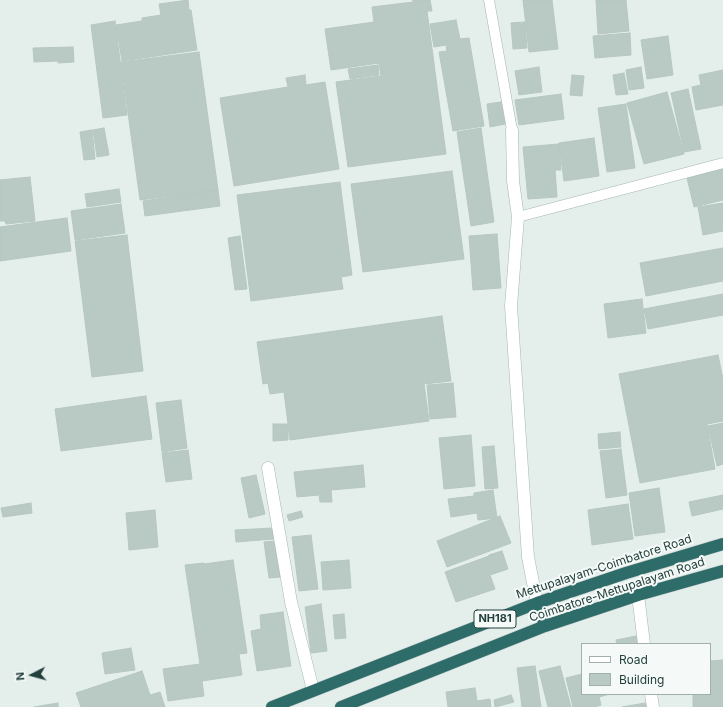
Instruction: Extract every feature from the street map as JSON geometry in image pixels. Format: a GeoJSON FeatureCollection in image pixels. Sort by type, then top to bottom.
{"type":"FeatureCollection","features":[{"type":"Feature","properties":{"kind":"highway","name":"Mettupalayam-Coimbatore Road"},"geometry":{"type":"LineString","coordinates":[[272,707],[537,603],[626,573],[723,544]]}},
{"type":"Feature","properties":{"kind":"highway","name":"Coimbatore-Mettupalayam Road"},"geometry":{"type":"LineString","coordinates":[[341,707],[545,626],[638,595],[723,571]]}},
{"type":"Feature","properties":{"kind":"highway"},"geometry":{"type":"LineString","coordinates":[[537,603],[545,626]]}},
{"type":"Feature","properties":{"kind":"street"},"geometry":{"type":"LineString","coordinates":[[512,130],[513,181],[518,216],[511,306],[528,557],[537,603]]}},
{"type":"Feature","properties":{"kind":"street"},"geometry":{"type":"LineString","coordinates":[[268,468],[291,602],[313,690]]}},
{"type":"Feature","properties":{"kind":"street"},"geometry":{"type":"LineString","coordinates":[[638,595],[644,643]]}},
{"type":"Feature","properties":{"kind":"street"},"geometry":{"type":"LineString","coordinates":[[651,695],[653,707]]}},
{"type":"Feature","properties":{"kind":"lane"},"geometry":{"type":"LineString","coordinates":[[489,0],[512,130]]}},
{"type":"Feature","properties":{"kind":"lane"},"geometry":{"type":"LineString","coordinates":[[518,216],[723,163]]}},
{"type":"Feature","properties":{"kind":"building"},"geometry":{"type":"Polygon","coordinates":[[[188,0],[197,50],[122,61],[116,25],[142,21],[142,18],[161,15],[159,4],[188,0]]]}},
{"type":"Feature","properties":{"kind":"building"},"geometry":{"type":"Polygon","coordinates":[[[413,0],[430,0],[432,11],[427,11],[446,154],[348,167],[336,82],[381,76],[379,63],[331,70],[325,29],[374,22],[372,7],[413,2],[413,0]]]}},
{"type":"Feature","properties":{"kind":"building"},"geometry":{"type":"Polygon","coordinates":[[[523,0],[552,0],[558,49],[529,52],[523,0]]]}},
{"type":"Feature","properties":{"kind":"building"},"geometry":{"type":"Polygon","coordinates":[[[596,0],[626,0],[629,31],[598,34],[596,0]]]}},
{"type":"Feature","properties":{"kind":"building"},"geometry":{"type":"Polygon","coordinates":[[[456,20],[460,39],[469,38],[484,126],[453,131],[439,52],[447,51],[446,45],[434,47],[430,24],[456,20]]]}},
{"type":"Feature","properties":{"kind":"building"},"geometry":{"type":"Polygon","coordinates":[[[115,21],[127,115],[103,118],[91,25],[115,21]]]}},
{"type":"Feature","properties":{"kind":"building"},"geometry":{"type":"Polygon","coordinates":[[[525,22],[527,48],[513,49],[511,23],[525,22]]]}},
{"type":"Feature","properties":{"kind":"building"},"geometry":{"type":"Polygon","coordinates":[[[630,33],[631,55],[595,58],[593,36],[630,33]]]}},
{"type":"Feature","properties":{"kind":"building"},"geometry":{"type":"Polygon","coordinates":[[[668,36],[673,75],[647,79],[641,40],[668,36]]]}},
{"type":"Feature","properties":{"kind":"building"},"geometry":{"type":"Polygon","coordinates":[[[73,47],[74,62],[34,62],[33,48],[73,47]]]}},
{"type":"Feature","properties":{"kind":"building"},"geometry":{"type":"Polygon","coordinates":[[[199,52],[218,190],[140,200],[121,62],[199,52]]]}},
{"type":"Feature","properties":{"kind":"building"},"geometry":{"type":"Polygon","coordinates":[[[378,65],[379,75],[350,79],[348,69],[378,65]]]}},
{"type":"Feature","properties":{"kind":"building"},"geometry":{"type":"Polygon","coordinates":[[[539,67],[542,92],[519,95],[515,71],[539,67]]]}},
{"type":"Feature","properties":{"kind":"building"},"geometry":{"type":"Polygon","coordinates":[[[641,67],[644,88],[629,90],[626,70],[641,67]]]}},
{"type":"Feature","properties":{"kind":"building"},"geometry":{"type":"Polygon","coordinates":[[[723,70],[723,105],[696,110],[692,87],[701,85],[699,75],[723,70]]]}},
{"type":"Feature","properties":{"kind":"building"},"geometry":{"type":"Polygon","coordinates":[[[624,73],[628,94],[616,95],[613,75],[624,73]]]}},
{"type":"Feature","properties":{"kind":"building"},"geometry":{"type":"Polygon","coordinates":[[[305,75],[306,85],[325,82],[339,169],[234,186],[220,98],[288,87],[286,78],[305,75]]]}},
{"type":"Feature","properties":{"kind":"building"},"geometry":{"type":"Polygon","coordinates":[[[572,75],[584,76],[582,96],[570,95],[572,75]]]}},
{"type":"Feature","properties":{"kind":"building"},"geometry":{"type":"Polygon","coordinates":[[[688,89],[701,149],[684,152],[671,93],[688,89]]]}},
{"type":"Feature","properties":{"kind":"building"},"geometry":{"type":"Polygon","coordinates":[[[667,92],[684,154],[644,164],[627,103],[667,92]]]}},
{"type":"Feature","properties":{"kind":"building"},"geometry":{"type":"Polygon","coordinates":[[[561,94],[564,119],[519,125],[515,100],[561,94]]]}},
{"type":"Feature","properties":{"kind":"building"},"geometry":{"type":"Polygon","coordinates":[[[501,102],[505,124],[490,127],[487,104],[501,102]]]}},
{"type":"Feature","properties":{"kind":"building"},"geometry":{"type":"Polygon","coordinates":[[[626,104],[635,168],[607,172],[598,108],[626,104]]]}},
{"type":"Feature","properties":{"kind":"building"},"geometry":{"type":"Polygon","coordinates":[[[104,128],[109,155],[97,157],[93,130],[104,128]]]}},
{"type":"Feature","properties":{"kind":"building"},"geometry":{"type":"Polygon","coordinates":[[[481,128],[494,222],[471,226],[457,132],[481,128]]]}},
{"type":"Feature","properties":{"kind":"building"},"geometry":{"type":"Polygon","coordinates":[[[92,130],[95,159],[84,160],[80,132],[92,130]]]}},
{"type":"Feature","properties":{"kind":"building"},"geometry":{"type":"Polygon","coordinates":[[[594,138],[599,176],[564,181],[559,143],[594,138]]]}},
{"type":"Feature","properties":{"kind":"building"},"geometry":{"type":"Polygon","coordinates":[[[559,144],[561,170],[555,170],[557,197],[528,199],[523,147],[559,144]]]}},
{"type":"Feature","properties":{"kind":"building"},"geometry":{"type":"Polygon","coordinates":[[[723,169],[723,200],[694,207],[687,178],[723,169]]]}},
{"type":"Feature","properties":{"kind":"building"},"geometry":{"type":"Polygon","coordinates":[[[452,171],[464,259],[363,272],[351,184],[452,171]]]}},
{"type":"Feature","properties":{"kind":"building"},"geometry":{"type":"Polygon","coordinates":[[[30,177],[35,221],[6,224],[5,221],[0,221],[0,180],[30,177]]]}},
{"type":"Feature","properties":{"kind":"building"},"geometry":{"type":"Polygon","coordinates":[[[340,182],[352,275],[341,277],[343,289],[251,301],[237,195],[340,182]]]}},
{"type":"Feature","properties":{"kind":"building"},"geometry":{"type":"Polygon","coordinates":[[[119,189],[121,202],[87,207],[85,194],[119,189]]]}},
{"type":"Feature","properties":{"kind":"building"},"geometry":{"type":"Polygon","coordinates":[[[218,190],[220,206],[145,216],[143,201],[218,190]]]}},
{"type":"Feature","properties":{"kind":"building"},"geometry":{"type":"Polygon","coordinates":[[[723,203],[723,231],[703,235],[698,207],[723,203]]]}},
{"type":"Feature","properties":{"kind":"building"},"geometry":{"type":"Polygon","coordinates":[[[121,204],[125,233],[75,240],[71,211],[121,204]]]}},
{"type":"Feature","properties":{"kind":"building"},"geometry":{"type":"Polygon","coordinates":[[[67,218],[71,251],[0,261],[0,227],[67,218]]]}},
{"type":"Feature","properties":{"kind":"building"},"geometry":{"type":"Polygon","coordinates":[[[497,234],[501,288],[473,290],[469,236],[497,234]]]}},
{"type":"Feature","properties":{"kind":"building"},"geometry":{"type":"Polygon","coordinates":[[[127,235],[143,371],[92,377],[75,241],[127,235]]]}},
{"type":"Feature","properties":{"kind":"building"},"geometry":{"type":"Polygon","coordinates":[[[240,236],[247,289],[235,290],[228,238],[240,236]]]}},
{"type":"Feature","properties":{"kind":"building"},"geometry":{"type":"Polygon","coordinates":[[[723,248],[723,281],[646,296],[640,263],[723,248]]]}},
{"type":"Feature","properties":{"kind":"building"},"geometry":{"type":"Polygon","coordinates":[[[723,294],[723,315],[648,329],[644,309],[723,294]]]}},
{"type":"Feature","properties":{"kind":"building"},"geometry":{"type":"Polygon","coordinates":[[[642,299],[646,333],[608,338],[604,304],[642,299]]]}},
{"type":"Feature","properties":{"kind":"building"},"geometry":{"type":"Polygon","coordinates":[[[442,316],[451,381],[424,384],[429,421],[290,440],[284,392],[270,394],[268,383],[263,384],[257,342],[442,316]]]}},
{"type":"Feature","properties":{"kind":"building"},"geometry":{"type":"Polygon","coordinates":[[[718,355],[723,379],[723,421],[707,424],[715,469],[640,483],[619,374],[718,355]]]}},
{"type":"Feature","properties":{"kind":"building"},"geometry":{"type":"Polygon","coordinates":[[[453,383],[456,417],[430,419],[427,385],[453,383]]]}},
{"type":"Feature","properties":{"kind":"building"},"geometry":{"type":"Polygon","coordinates":[[[146,396],[152,439],[61,451],[55,409],[146,396]]]}},
{"type":"Feature","properties":{"kind":"building"},"geometry":{"type":"Polygon","coordinates":[[[181,400],[187,448],[162,452],[156,403],[181,400]]]}},
{"type":"Feature","properties":{"kind":"building"},"geometry":{"type":"Polygon","coordinates":[[[723,423],[723,464],[717,466],[708,426],[723,423]]]}},
{"type":"Feature","properties":{"kind":"building"},"geometry":{"type":"Polygon","coordinates":[[[273,424],[288,424],[288,440],[273,441],[273,424]]]}},
{"type":"Feature","properties":{"kind":"building"},"geometry":{"type":"Polygon","coordinates":[[[620,432],[621,447],[599,449],[598,434],[620,432]]]}},
{"type":"Feature","properties":{"kind":"building"},"geometry":{"type":"Polygon","coordinates":[[[471,435],[475,486],[444,489],[439,438],[471,435]]]}},
{"type":"Feature","properties":{"kind":"building"},"geometry":{"type":"Polygon","coordinates":[[[494,446],[498,488],[485,489],[482,447],[494,446]]]}},
{"type":"Feature","properties":{"kind":"building"},"geometry":{"type":"Polygon","coordinates":[[[621,449],[627,495],[606,498],[600,451],[621,449]]]}},
{"type":"Feature","properties":{"kind":"building"},"geometry":{"type":"Polygon","coordinates":[[[188,450],[192,479],[166,482],[162,453],[188,450]]]}},
{"type":"Feature","properties":{"kind":"building"},"geometry":{"type":"Polygon","coordinates":[[[363,465],[365,487],[331,490],[332,502],[320,502],[319,495],[297,497],[294,472],[363,465]]]}},
{"type":"Feature","properties":{"kind":"building"},"geometry":{"type":"Polygon","coordinates":[[[256,475],[265,514],[249,518],[241,478],[256,475]]]}},
{"type":"Feature","properties":{"kind":"building"},"geometry":{"type":"Polygon","coordinates":[[[659,488],[665,532],[635,536],[629,493],[659,488]]]}},
{"type":"Feature","properties":{"kind":"building"},"geometry":{"type":"Polygon","coordinates":[[[493,490],[497,518],[478,520],[477,513],[451,517],[448,499],[474,496],[474,493],[493,490]]]}},
{"type":"Feature","properties":{"kind":"building"},"geometry":{"type":"Polygon","coordinates":[[[723,495],[723,509],[692,516],[689,502],[723,495]]]}},
{"type":"Feature","properties":{"kind":"building"},"geometry":{"type":"Polygon","coordinates":[[[31,503],[32,513],[3,517],[1,508],[31,503]]]}},
{"type":"Feature","properties":{"kind":"building"},"geometry":{"type":"Polygon","coordinates":[[[628,504],[633,539],[592,545],[588,510],[628,504]]]}},
{"type":"Feature","properties":{"kind":"building"},"geometry":{"type":"Polygon","coordinates":[[[155,510],[158,547],[129,550],[126,513],[155,510]]]}},
{"type":"Feature","properties":{"kind":"building"},"geometry":{"type":"Polygon","coordinates":[[[301,511],[303,517],[289,521],[287,515],[301,511]]]}},
{"type":"Feature","properties":{"kind":"building"},"geometry":{"type":"Polygon","coordinates":[[[500,516],[511,543],[447,567],[437,541],[500,516]]]}},
{"type":"Feature","properties":{"kind":"building"},"geometry":{"type":"Polygon","coordinates":[[[273,528],[274,539],[236,542],[235,530],[273,528]]]}},
{"type":"Feature","properties":{"kind":"building"},"geometry":{"type":"Polygon","coordinates":[[[311,535],[318,589],[299,591],[292,537],[311,535]]]}},
{"type":"Feature","properties":{"kind":"building"},"geometry":{"type":"Polygon","coordinates":[[[276,541],[280,577],[269,578],[264,542],[276,541]]]}},
{"type":"Feature","properties":{"kind":"building"},"geometry":{"type":"Polygon","coordinates":[[[502,551],[508,569],[490,575],[495,589],[456,602],[445,572],[502,551]]]}},
{"type":"Feature","properties":{"kind":"building"},"geometry":{"type":"Polygon","coordinates":[[[233,560],[247,653],[239,654],[242,675],[202,681],[204,696],[168,701],[163,669],[200,664],[185,565],[233,560]]]}},
{"type":"Feature","properties":{"kind":"building"},"geometry":{"type":"Polygon","coordinates":[[[349,560],[351,588],[323,590],[321,562],[349,560]]]}},
{"type":"Feature","properties":{"kind":"building"},"geometry":{"type":"Polygon","coordinates":[[[321,604],[327,651],[311,653],[305,607],[321,604]]]}},
{"type":"Feature","properties":{"kind":"building"},"geometry":{"type":"Polygon","coordinates":[[[283,612],[291,666],[257,671],[251,631],[261,629],[260,615],[283,612]]]}},
{"type":"Feature","properties":{"kind":"building"},"geometry":{"type":"Polygon","coordinates":[[[344,614],[346,638],[335,639],[333,615],[344,614]]]}},
{"type":"Feature","properties":{"kind":"building"},"geometry":{"type":"Polygon","coordinates":[[[636,636],[638,643],[617,643],[616,640],[636,636]]]}},
{"type":"Feature","properties":{"kind":"building"},"geometry":{"type":"Polygon","coordinates":[[[131,648],[135,670],[105,674],[102,653],[131,648]]]}},
{"type":"Feature","properties":{"kind":"building"},"geometry":{"type":"Polygon","coordinates":[[[723,660],[723,707],[693,707],[693,695],[711,695],[711,661],[723,660]]]}},
{"type":"Feature","properties":{"kind":"building"},"geometry":{"type":"Polygon","coordinates":[[[535,666],[541,707],[522,707],[517,668],[535,666]]]}},
{"type":"Feature","properties":{"kind":"building"},"geometry":{"type":"Polygon","coordinates":[[[560,666],[571,707],[548,707],[539,671],[560,666]]]}},
{"type":"Feature","properties":{"kind":"building"},"geometry":{"type":"Polygon","coordinates":[[[142,671],[150,695],[160,692],[165,707],[81,707],[76,693],[142,671]]]}},
{"type":"Feature","properties":{"kind":"building"},"geometry":{"type":"Polygon","coordinates":[[[581,674],[581,695],[606,695],[599,697],[601,705],[595,707],[573,707],[566,678],[581,674]]]}},
{"type":"Feature","properties":{"kind":"building"},"geometry":{"type":"Polygon","coordinates":[[[475,688],[477,701],[490,699],[491,707],[448,707],[446,692],[475,688]]]}},
{"type":"Feature","properties":{"kind":"building"},"geometry":{"type":"Polygon","coordinates":[[[511,695],[514,702],[495,707],[494,700],[511,695]]]}},
{"type":"Feature","properties":{"kind":"building"},"geometry":{"type":"Polygon","coordinates":[[[58,703],[58,707],[34,707],[58,703]]]}},
{"type":"Feature","properties":{"kind":"building"},"geometry":{"type":"Polygon","coordinates":[[[645,703],[646,707],[622,707],[645,703]]]}}]}
